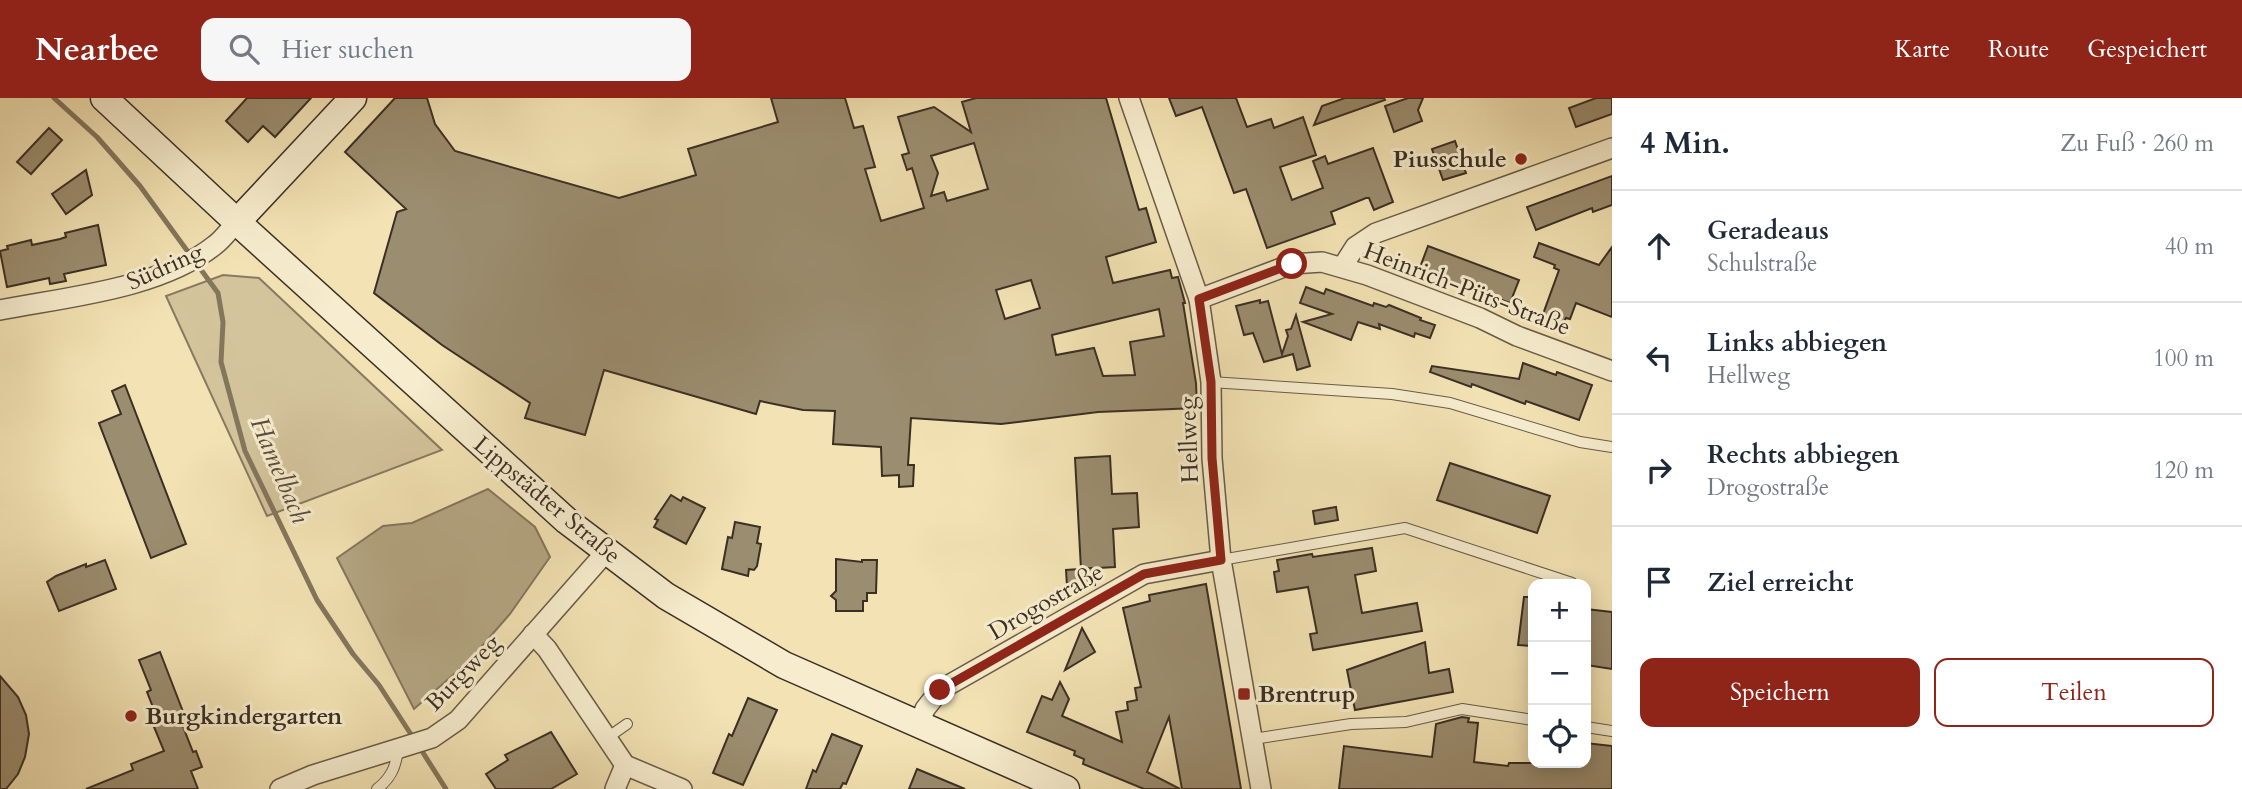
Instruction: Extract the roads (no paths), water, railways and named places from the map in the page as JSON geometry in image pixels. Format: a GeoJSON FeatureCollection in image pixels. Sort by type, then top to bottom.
{"type":"FeatureCollection","features":[{"type":"Feature","properties":{"kind":"street","name":"Lippstädter Straße"},"geometry":{"type":"LineString","coordinates":[[104,98],[567,521],[666,596],[784,665],[1066,789]]}},
{"type":"Feature","properties":{"kind":"street","name":"Südring"},"geometry":{"type":"LineString","coordinates":[[0,310],[113,290],[180,266],[205,251],[237,222],[353,98]]}},
{"type":"Feature","properties":{"kind":"street","name":"Hellweg"},"geometry":{"type":"LineString","coordinates":[[1129,98],[1199,299],[1211,382],[1212,458],[1221,560],[1261,789]]}},
{"type":"Feature","properties":{"kind":"street"},"geometry":{"type":"LineString","coordinates":[[1343,267],[1355,247],[1376,233],[1612,148]]}},
{"type":"Feature","properties":{"kind":"street","name":"Heinrich-Püts-Straße"},"geometry":{"type":"LineString","coordinates":[[1199,299],[1292,264],[1322,262],[1343,267],[1480,318],[1517,336],[1612,371]]}},
{"type":"Feature","properties":{"kind":"street","name":"Burgweg"},"geometry":{"type":"LineString","coordinates":[[280,789],[313,775],[432,738],[458,720],[606,552]]}},
{"type":"Feature","properties":{"kind":"street","name":"Drogostraße"},"geometry":{"type":"LineString","coordinates":[[919,725],[925,709],[940,690],[1144,574],[1221,560]]}},
{"type":"Feature","properties":{"kind":"street"},"geometry":{"type":"LineString","coordinates":[[533,634],[547,649],[625,765],[682,789]]}},
{"type":"Feature","properties":{"kind":"street"},"geometry":{"type":"LineString","coordinates":[[615,789],[625,765]]}},
{"type":"Feature","properties":{"kind":"lane"},"geometry":{"type":"LineString","coordinates":[[1211,382],[1392,394],[1451,403],[1580,442],[1612,447]]}},
{"type":"Feature","properties":{"kind":"lane"},"geometry":{"type":"LineString","coordinates":[[1221,560],[1405,528],[1560,579]]}},
{"type":"Feature","properties":{"kind":"lane"},"geometry":{"type":"LineString","coordinates":[[1253,739],[1351,724],[1406,722],[1462,709],[1528,719]]}},
{"type":"Feature","properties":{"kind":"lane"},"geometry":{"type":"LineString","coordinates":[[607,738],[627,724]]}},
{"type":"Feature","properties":{"kind":"lane"},"geometry":{"type":"LineString","coordinates":[[1591,728],[1612,731]]}},
{"type":"Feature","properties":{"kind":"lane"},"geometry":{"type":"LineString","coordinates":[[377,789],[388,780],[402,749]]}},
{"type":"Feature","properties":{"kind":"waterway","name":"Hamelbach"},"geometry":{"type":"LineString","coordinates":[[54,98],[97,137],[140,186],[218,293],[223,322],[221,362],[245,451],[317,600],[353,654],[379,685],[414,739]]}},
{"type":"Feature","properties":{"kind":"waterway","name":"Hamelbach"},"geometry":{"type":"LineString","coordinates":[[420,748],[446,789]]}},
{"type":"Feature","properties":{"kind":"place","name":"Piusschule"},"geometry":{"type":"Point","coordinates":[1521,159]}},
{"type":"Feature","properties":{"kind":"place","name":"Brentrup"},"geometry":{"type":"Point","coordinates":[1244,694]}},
{"type":"Feature","properties":{"kind":"place","name":"Burgkindergarten"},"geometry":{"type":"Point","coordinates":[131,716]}}]}
